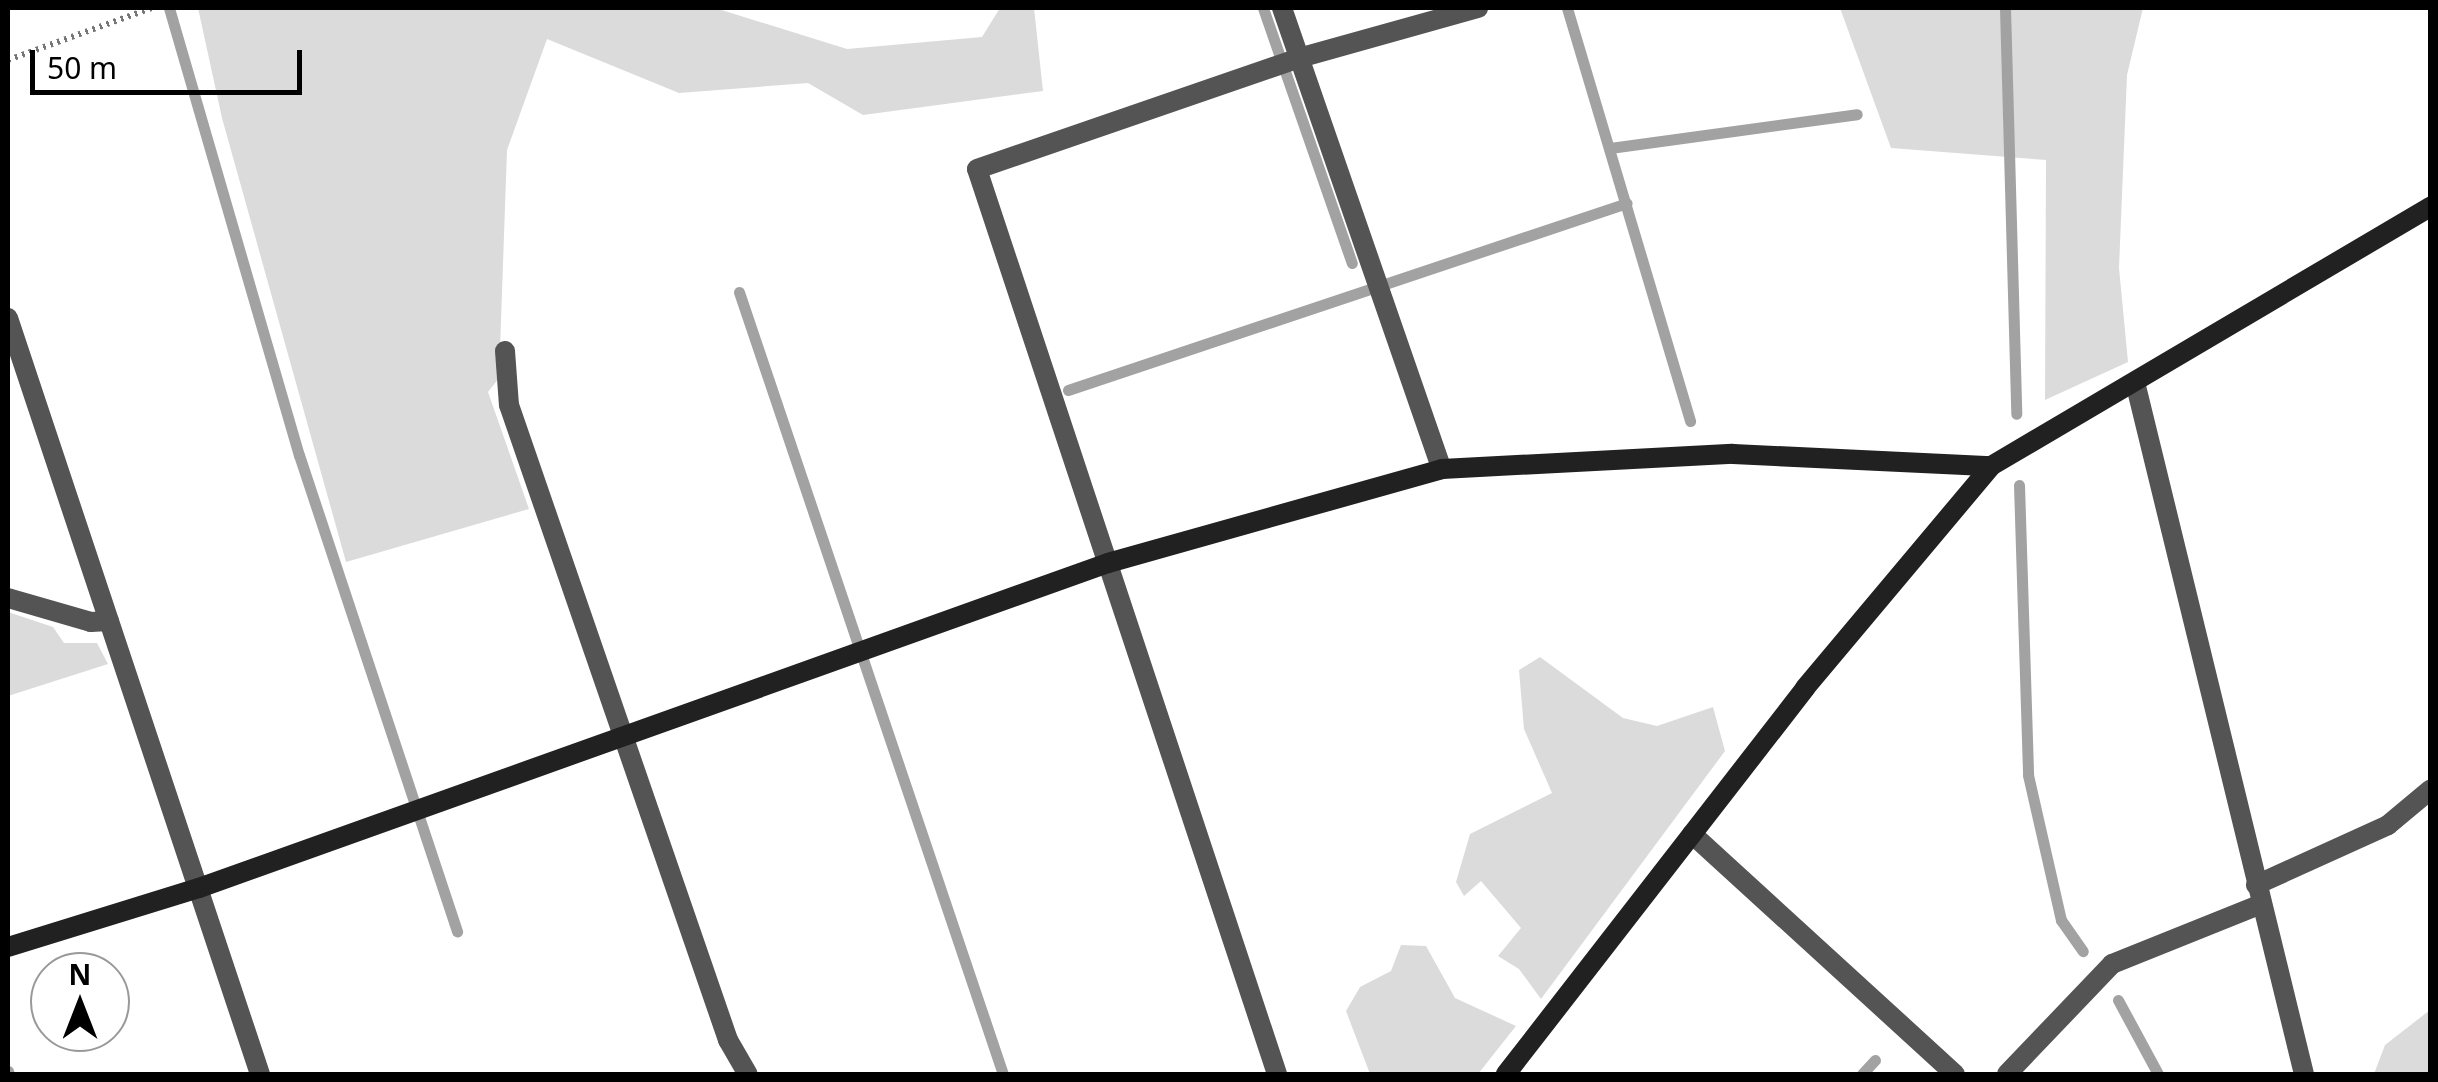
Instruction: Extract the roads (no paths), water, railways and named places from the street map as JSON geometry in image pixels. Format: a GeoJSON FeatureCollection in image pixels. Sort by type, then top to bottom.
{"type":"FeatureCollection","features":[{"type":"Feature","properties":{"kind":"street"},"geometry":{"type":"LineString","coordinates":[[1282,8],[1442,469]]}},
{"type":"Feature","properties":{"kind":"street"},"geometry":{"type":"LineString","coordinates":[[1277,1074],[977,169],[1298,58],[1478,8]]}},
{"type":"Feature","properties":{"kind":"street"},"geometry":{"type":"LineString","coordinates":[[1506,1074],[1692,834],[1990,466],[2430,207]]}},
{"type":"Feature","properties":{"kind":"street"},"geometry":{"type":"LineString","coordinates":[[8,318],[260,1074]]}},
{"type":"Feature","properties":{"kind":"street"},"geometry":{"type":"LineString","coordinates":[[505,351],[509,405],[728,1040],[748,1074]]}},
{"type":"Feature","properties":{"kind":"street"},"geometry":{"type":"LineString","coordinates":[[2136,382],[2304,1074]]}},
{"type":"Feature","properties":{"kind":"street"},"geometry":{"type":"LineString","coordinates":[[8,948],[199,888],[1108,563],[1442,469],[1733,454],[1990,466]]}},
{"type":"Feature","properties":{"kind":"street"},"geometry":{"type":"LineString","coordinates":[[8,598],[91,622],[109,620]]}},
{"type":"Feature","properties":{"kind":"street"},"geometry":{"type":"LineString","coordinates":[[2007,1074],[2112,964],[2258,894],[2388,825],[2430,790]]}},
{"type":"Feature","properties":{"kind":"street"},"geometry":{"type":"LineString","coordinates":[[1692,834],[1954,1074]]}},
{"type":"Feature","properties":{"kind":"waterway"},"geometry":{"type":"LineString","coordinates":[[169,8],[299,455],[457,931]]}},
{"type":"Feature","properties":{"kind":"waterway"},"geometry":{"type":"LineString","coordinates":[[1263,8],[1352,263]]}},
{"type":"Feature","properties":{"kind":"waterway"},"geometry":{"type":"LineString","coordinates":[[1567,8],[1690,421]]}},
{"type":"Feature","properties":{"kind":"waterway"},"geometry":{"type":"LineString","coordinates":[[2005,8],[2016,414]]}},
{"type":"Feature","properties":{"kind":"waterway"},"geometry":{"type":"LineString","coordinates":[[1610,148],[1857,114]]}},
{"type":"Feature","properties":{"kind":"waterway"},"geometry":{"type":"LineString","coordinates":[[1068,390],[1627,203]]}},
{"type":"Feature","properties":{"kind":"waterway"},"geometry":{"type":"LineString","coordinates":[[739,292],[1003,1074]]}},
{"type":"Feature","properties":{"kind":"waterway"},"geometry":{"type":"LineString","coordinates":[[2019,485],[2028,775],[2061,920],[2083,951]]}},
{"type":"Feature","properties":{"kind":"waterway"},"geometry":{"type":"LineString","coordinates":[[2118,1000],[2158,1074]]}},
{"type":"Feature","properties":{"kind":"waterway"},"geometry":{"type":"LineString","coordinates":[[1862,1074],[1875,1060]]}}]}
